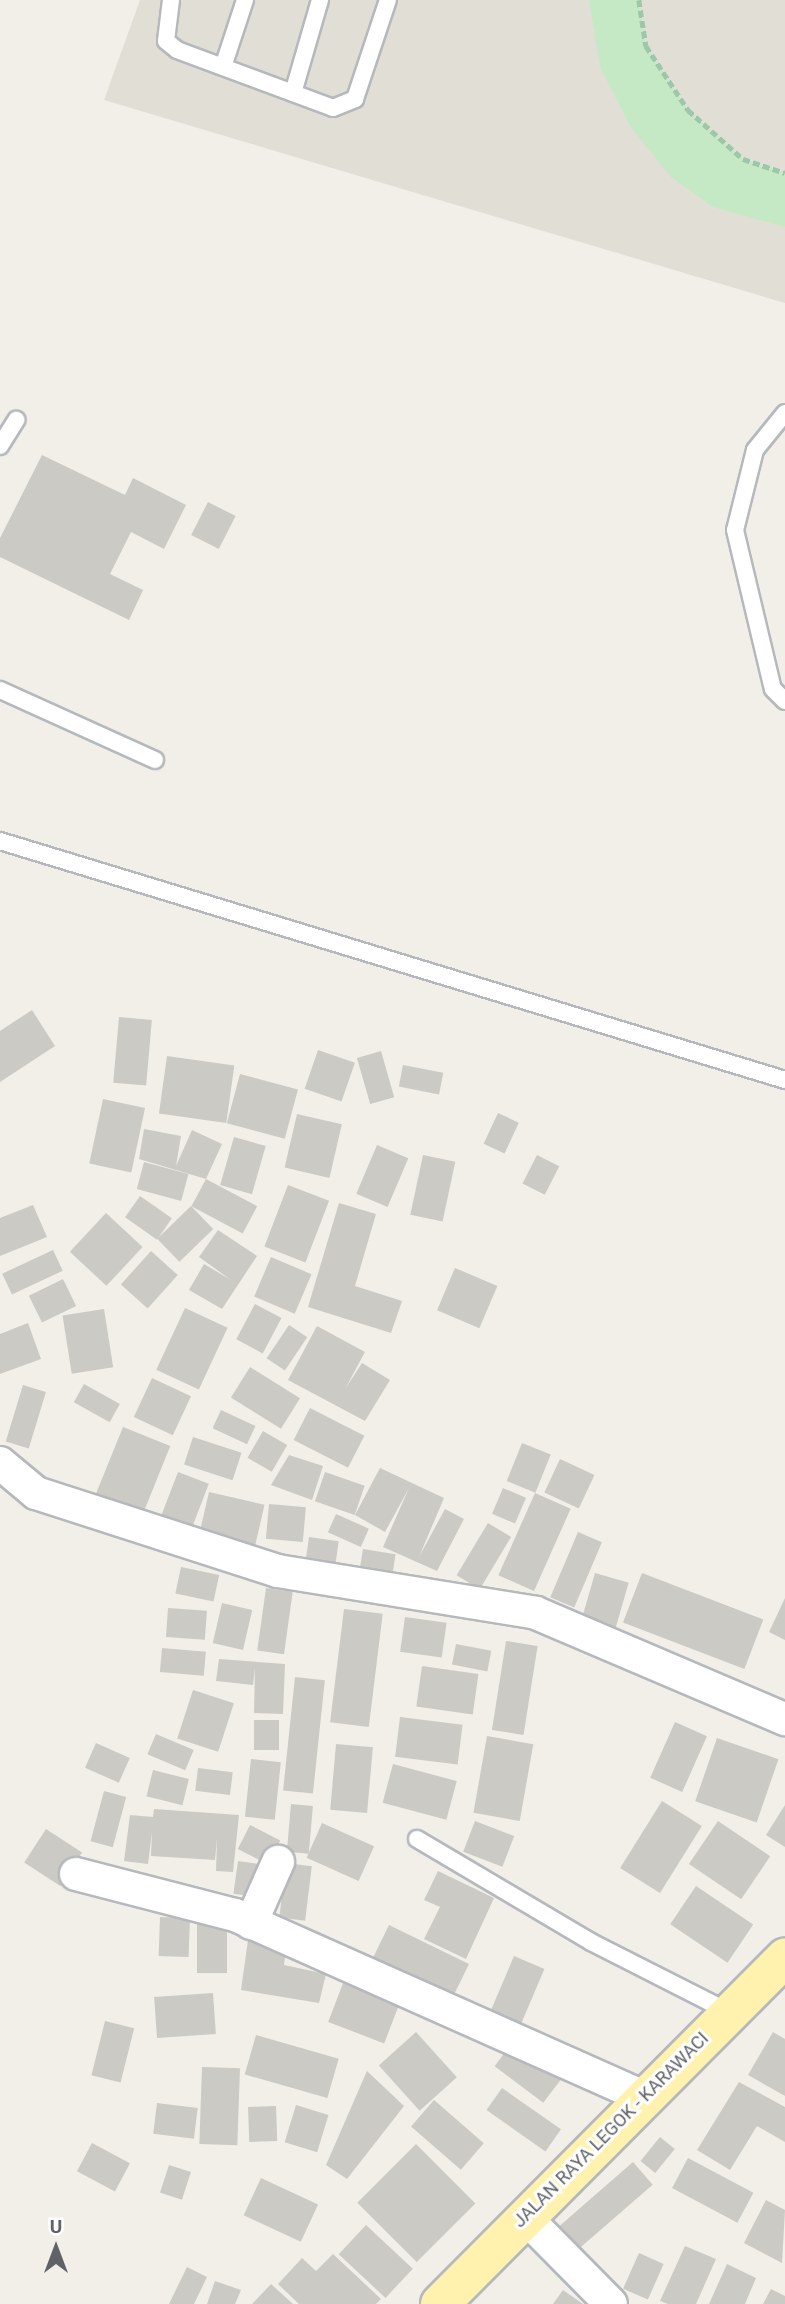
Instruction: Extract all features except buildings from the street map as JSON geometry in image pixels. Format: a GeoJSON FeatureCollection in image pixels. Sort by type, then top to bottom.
{"type":"FeatureCollection","features":[{"type":"Feature","properties":{"kind":"main road","name":"JALAN RAYA LEGOK - KARAWACI"},"geometry":{"type":"LineString","coordinates":[[440,2304],[641,2096],[785,1958]]}},
{"type":"Feature","properties":{"kind":"street"},"geometry":{"type":"LineString","coordinates":[[0,1463],[36,1493],[278,1571],[536,1613],[785,1718]]}},
{"type":"Feature","properties":{"kind":"street"},"geometry":{"type":"LineString","coordinates":[[251,1923],[278,1862]]}},
{"type":"Feature","properties":{"kind":"street"},"geometry":{"type":"LineString","coordinates":[[76,1874],[251,1923],[641,2096]]}},
{"type":"Feature","properties":{"kind":"street"},"geometry":{"type":"LineString","coordinates":[[525,2217],[611,2304]]}},
{"type":"Feature","properties":{"kind":"lane"},"geometry":{"type":"LineString","coordinates":[[171,0],[166,41],[223,67],[333,108],[355,99],[388,0]]}},
{"type":"Feature","properties":{"kind":"lane"},"geometry":{"type":"LineString","coordinates":[[223,67],[245,0]]}},
{"type":"Feature","properties":{"kind":"lane"},"geometry":{"type":"LineString","coordinates":[[293,93],[320,0]]}},
{"type":"Feature","properties":{"kind":"lane"},"geometry":{"type":"LineString","coordinates":[[785,414],[754,450],[735,530],[773,689],[785,701]]}},
{"type":"Feature","properties":{"kind":"lane"},"geometry":{"type":"LineString","coordinates":[[0,446],[16,420]]}},
{"type":"Feature","properties":{"kind":"lane"},"geometry":{"type":"LineString","coordinates":[[0,690],[155,760]]}},
{"type":"Feature","properties":{"kind":"lane"},"geometry":{"type":"LineString","coordinates":[[0,841],[785,1080]]}},
{"type":"Feature","properties":{"kind":"lane"},"geometry":{"type":"LineString","coordinates":[[417,1839],[591,1942],[729,2012]]}},
{"type":"Feature","properties":{"kind":"path"},"geometry":{"type":"LineString","coordinates":[[639,0],[646,46],[688,110],[743,159],[785,173]]}},
{"type":"Feature","properties":{"kind":"shaded area"},"geometry":{"type":"Polygon","coordinates":[[[140,0],[785,0],[785,303],[104,100],[140,0]]]}},
{"type":"Feature","properties":{"kind":"green space"},"geometry":{"type":"Polygon","coordinates":[[[589,0],[639,0],[646,46],[688,110],[743,159],[785,173],[785,227],[713,207],[671,177],[630,126],[600,67],[589,0]]]}}]}
